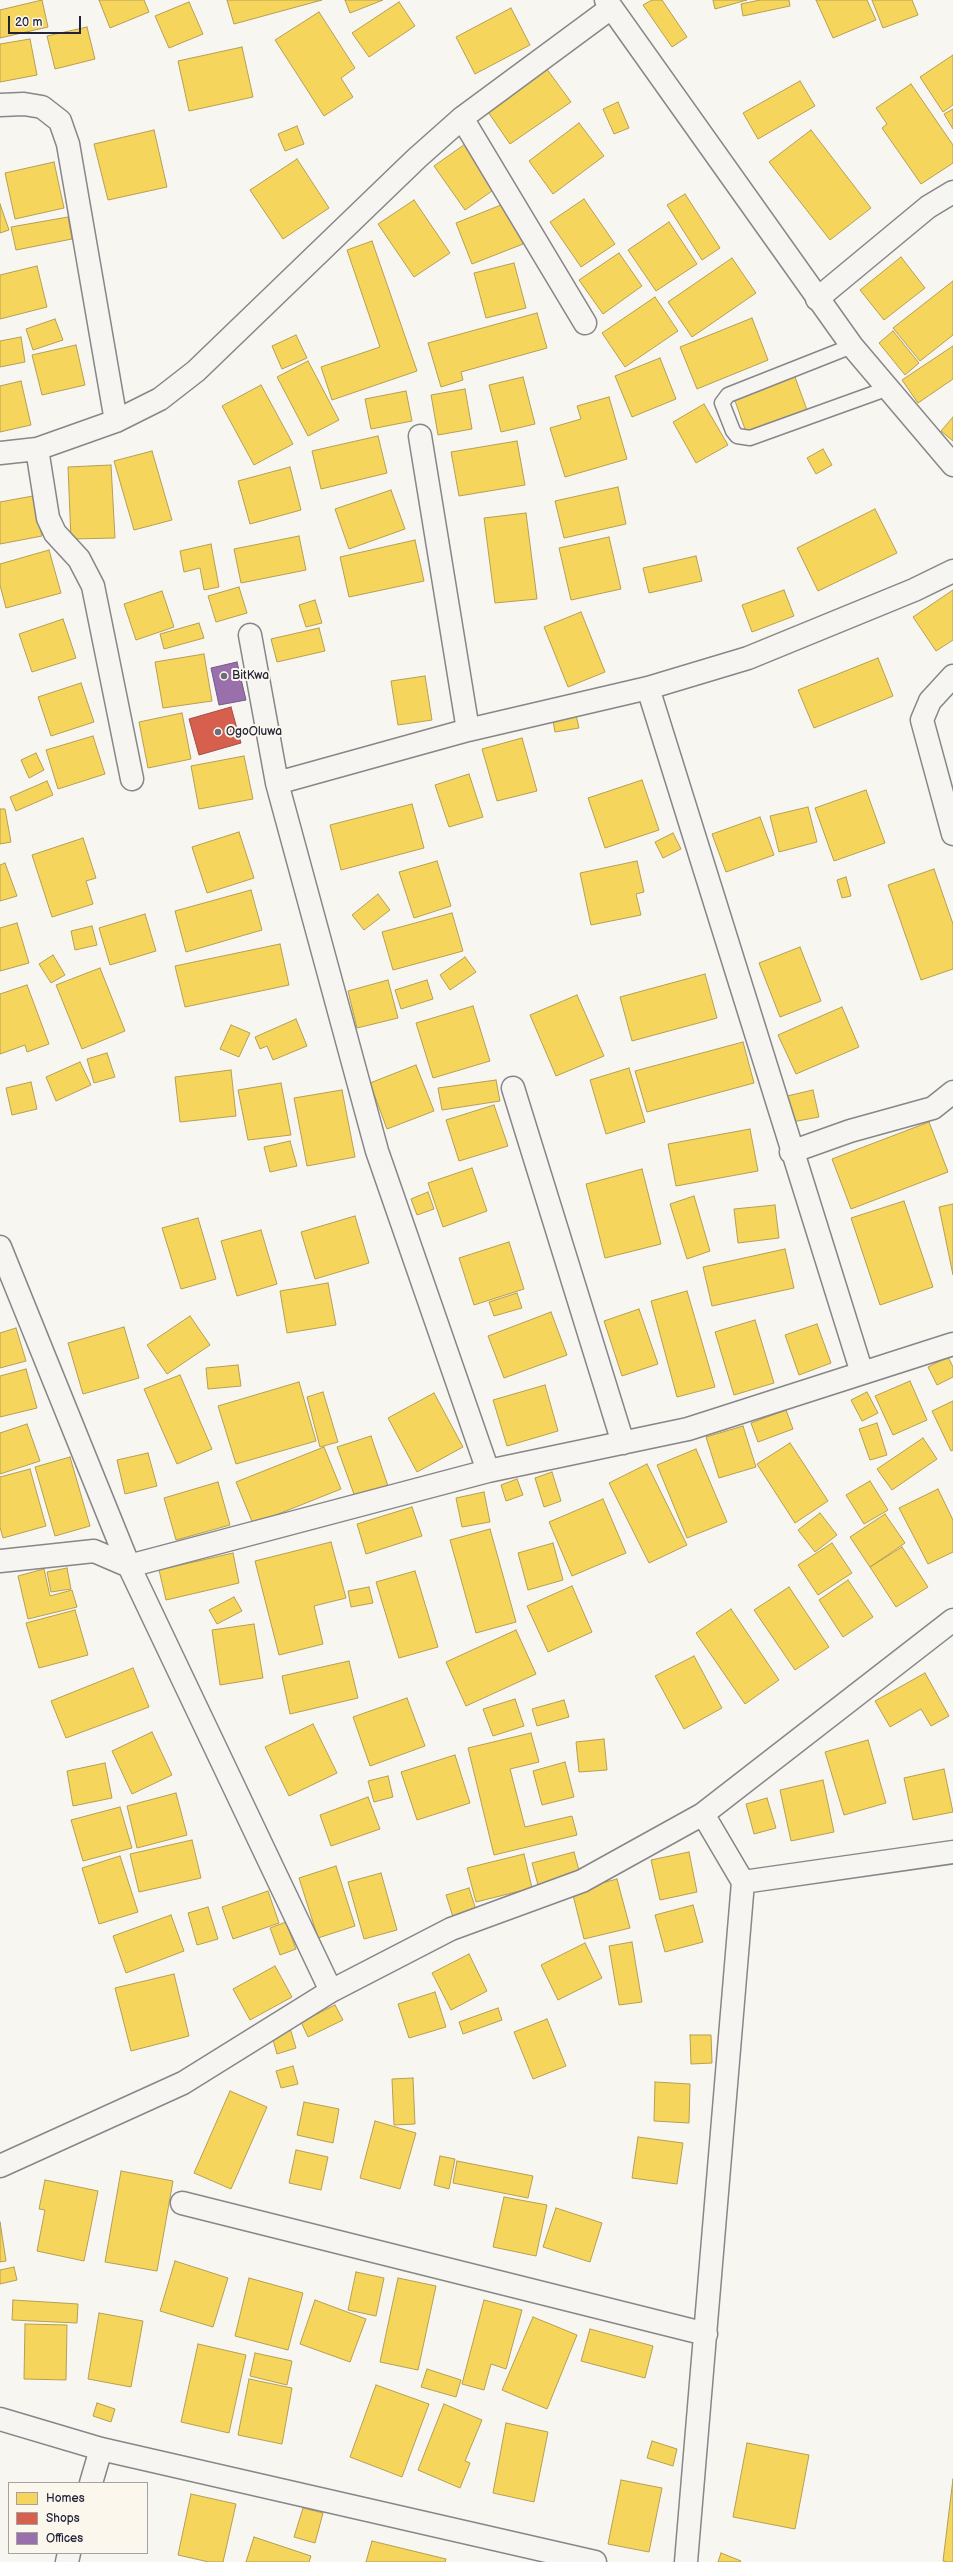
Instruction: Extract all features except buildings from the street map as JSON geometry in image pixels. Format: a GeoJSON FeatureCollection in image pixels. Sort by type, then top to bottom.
{"type":"FeatureCollection","features":[{"type":"Feature","properties":{"kind":"street"},"geometry":{"type":"LineString","coordinates":[[0,453],[37,449],[116,421],[160,399],[196,371],[417,158],[462,118],[609,4],[852,346],[886,389],[953,465]]}},
{"type":"Feature","properties":{"kind":"street"},"geometry":{"type":"LineString","coordinates":[[0,105],[24,104],[42,107],[60,121],[68,144],[116,421]]}},
{"type":"Feature","properties":{"kind":"street"},"geometry":{"type":"LineString","coordinates":[[462,118],[585,323]]}},
{"type":"Feature","properties":{"kind":"street"},"geometry":{"type":"LineString","coordinates":[[817,298],[928,207],[953,192]]}},
{"type":"Feature","properties":{"kind":"street"},"geometry":{"type":"LineString","coordinates":[[420,436],[468,730]]}},
{"type":"Feature","properties":{"kind":"street"},"geometry":{"type":"LineString","coordinates":[[37,449],[48,518],[55,532],[79,559],[94,586],[132,779]]}},
{"type":"Feature","properties":{"kind":"street"},"geometry":{"type":"LineString","coordinates":[[277,783],[468,730],[648,688],[748,658],[914,590],[953,571]]}},
{"type":"Feature","properties":{"kind":"street"},"geometry":{"type":"LineString","coordinates":[[250,635],[277,783],[377,1151],[488,1471]]}},
{"type":"Feature","properties":{"kind":"street"},"geometry":{"type":"LineString","coordinates":[[953,676],[930,701],[922,720],[953,834]]}},
{"type":"Feature","properties":{"kind":"street"},"geometry":{"type":"LineString","coordinates":[[648,688],[791,1152],[862,1373]]}},
{"type":"Feature","properties":{"kind":"street"},"geometry":{"type":"LineString","coordinates":[[513,1088],[623,1443]]}},
{"type":"Feature","properties":{"kind":"street"},"geometry":{"type":"LineString","coordinates":[[791,1152],[850,1130],[933,1108],[953,1092]]}},
{"type":"Feature","properties":{"kind":"street"},"geometry":{"type":"LineString","coordinates":[[0,1248],[129,1566],[332,1991]]}},
{"type":"Feature","properties":{"kind":"street"},"geometry":{"type":"LineString","coordinates":[[0,1561],[94,1551],[129,1566],[488,1471],[688,1429],[953,1344]]}},
{"type":"Feature","properties":{"kind":"street"},"geometry":{"type":"LineString","coordinates":[[0,2166],[183,2083],[332,1991],[451,1928],[582,1881],[703,1814],[953,1620]]}},
{"type":"Feature","properties":{"kind":"street"},"geometry":{"type":"LineString","coordinates":[[686,2562],[743,1882],[703,1814]]}},
{"type":"Feature","properties":{"kind":"street"},"geometry":{"type":"LineString","coordinates":[[743,1882],[953,1852]]}},
{"type":"Feature","properties":{"kind":"street"},"geometry":{"type":"LineString","coordinates":[[182,2203],[706,2334]]}},
{"type":"Feature","properties":{"kind":"street"},"geometry":{"type":"LineString","coordinates":[[0,2419],[101,2449],[595,2562]]}},
{"type":"Feature","properties":{"kind":"street"},"geometry":{"type":"LineString","coordinates":[[91,2482],[101,2449]]}},
{"type":"Feature","properties":{"kind":"lane"},"geometry":{"type":"LineString","coordinates":[[852,346],[728,395],[722,403],[732,431],[737,436],[750,438],[886,389]]}},
{"type":"Feature","properties":{"kind":"place","name":"BitKwa"},"geometry":{"type":"Point","coordinates":[224,676]}},
{"type":"Feature","properties":{"kind":"place","name":"OgoOluwa"},"geometry":{"type":"Point","coordinates":[218,732]}}]}
